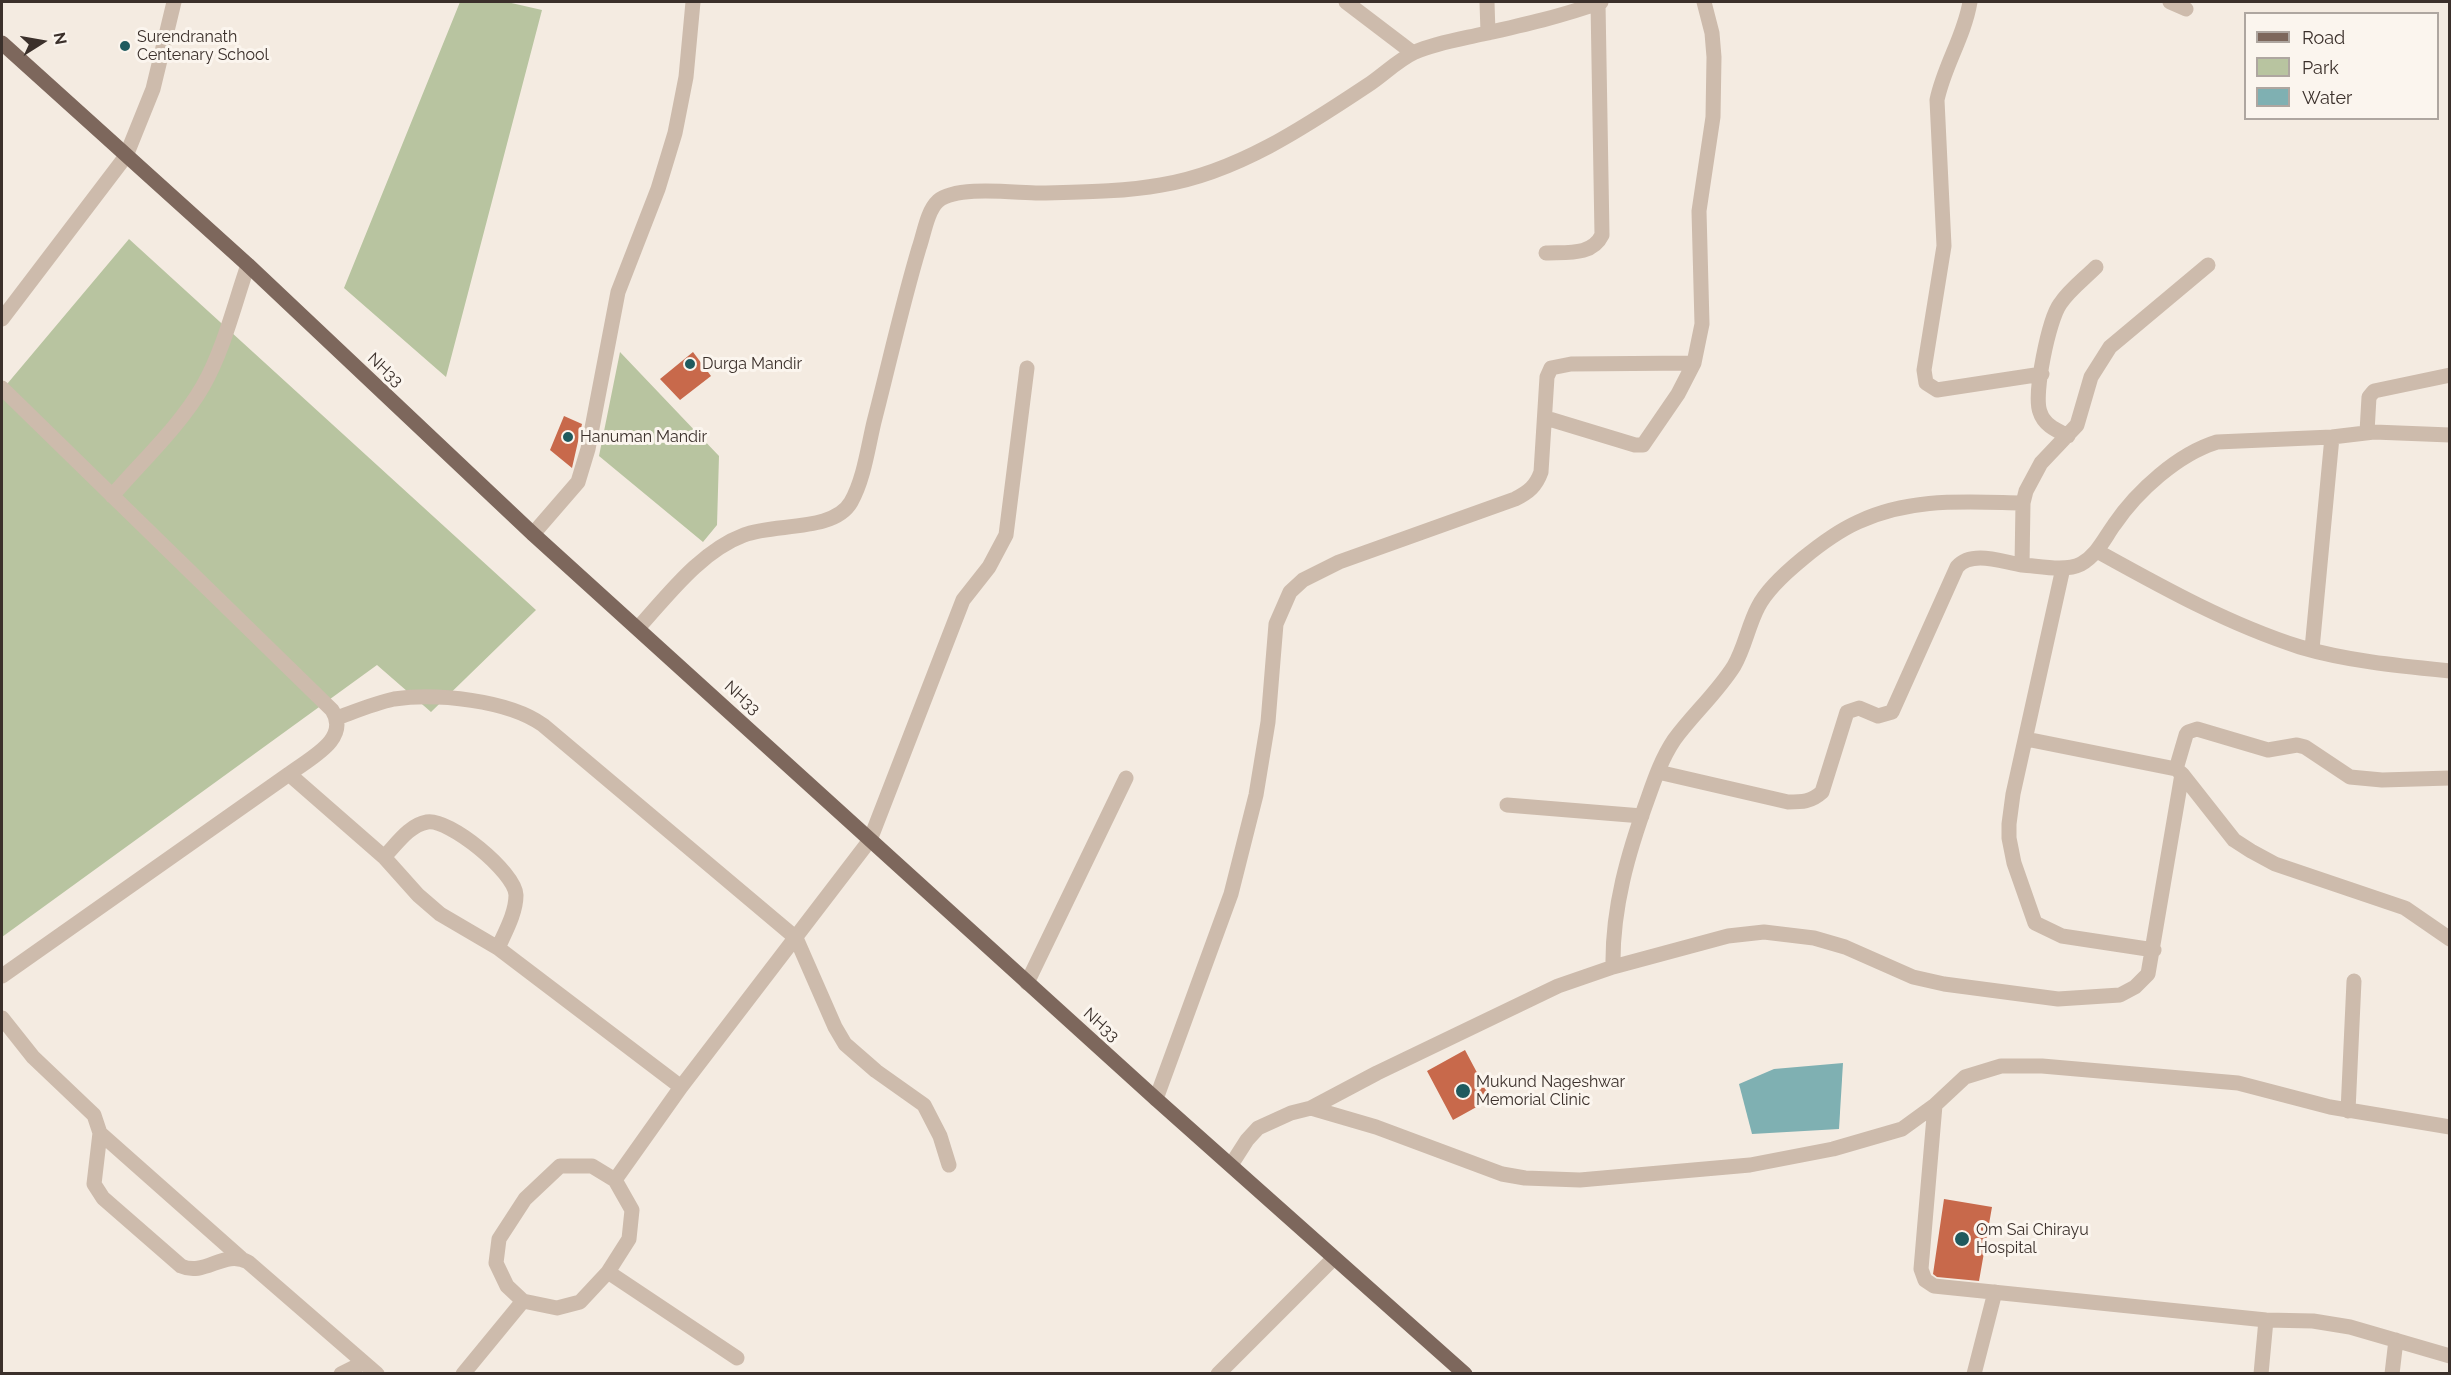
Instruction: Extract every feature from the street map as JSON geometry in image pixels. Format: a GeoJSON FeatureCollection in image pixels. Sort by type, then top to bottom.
{"type":"FeatureCollection","features":[{"type":"Feature","properties":{"kind":"main road","name":"NH33"},"geometry":{"type":"LineString","coordinates":[[2,43],[248,265],[533,534],[639,627],[1027,983],[1464,1374]]}},
{"type":"Feature","properties":{"kind":"street"},"geometry":{"type":"LineString","coordinates":[[2,320],[126,156],[153,89],[174,2]]}},
{"type":"Feature","properties":{"kind":"street"},"geometry":{"type":"LineString","coordinates":[[533,534],[578,482],[588,449],[618,292],[658,189],[675,133],[686,77],[693,2]]}},
{"type":"Feature","properties":{"kind":"street"},"geometry":{"type":"LineString","coordinates":[[1346,2],[1413,53]]}},
{"type":"Feature","properties":{"kind":"street"},"geometry":{"type":"LineString","coordinates":[[1487,2],[1488,33]]}},
{"type":"Feature","properties":{"kind":"street"},"geometry":{"type":"LineString","coordinates":[[639,627],[699,564],[724,545],[743,535],[768,528],[826,520],[841,513],[851,503],[867,451],[908,285],[927,222],[933,207],[940,199],[950,194],[968,192],[1041,193],[1145,187],[1201,176],[1276,142],[1368,85],[1413,53],[1600,2],[1602,234],[1598,243],[1590,248],[1546,253]]}},
{"type":"Feature","properties":{"kind":"street"},"geometry":{"type":"LineString","coordinates":[[1546,418],[1635,445],[1643,445],[1678,394],[1694,363],[1704,305],[1700,212],[1713,117],[1712,33],[1704,2]]}},
{"type":"Feature","properties":{"kind":"street"},"geometry":{"type":"LineString","coordinates":[[1970,2],[1960,40],[1940,83],[1937,100],[1944,246],[1943,264],[1936,286],[1925,353],[1926,383],[1937,390],[2042,374]]}},
{"type":"Feature","properties":{"kind":"street"},"geometry":{"type":"LineString","coordinates":[[2170,2],[2186,9]]}},
{"type":"Feature","properties":{"kind":"street"},"geometry":{"type":"LineString","coordinates":[[112,496],[186,411],[203,387],[215,361],[248,265]]}},
{"type":"Feature","properties":{"kind":"street"},"geometry":{"type":"LineString","coordinates":[[2022,565],[2023,503],[2026,491],[2041,462],[2068,436],[2082,413],[2091,377],[2110,347],[2208,265]]}},
{"type":"Feature","properties":{"kind":"street"},"geometry":{"type":"LineString","coordinates":[[2068,436],[2048,425],[2040,413],[2037,401],[2051,322],[2060,304],[2096,267]]}},
{"type":"Feature","properties":{"kind":"street"},"geometry":{"type":"LineString","coordinates":[[1156,1099],[1231,894],[1241,859],[1268,722],[1276,624],[1290,592],[1320,570],[1515,500],[1528,492],[1537,484],[1541,472],[1547,377],[1551,368],[1571,364],[1694,363]]}},
{"type":"Feature","properties":{"kind":"street"},"geometry":{"type":"LineString","coordinates":[[615,1180],[681,1087],[870,840],[963,600],[989,567],[1006,535],[1028,369]]}},
{"type":"Feature","properties":{"kind":"street"},"geometry":{"type":"LineString","coordinates":[[2367,432],[2369,397],[2374,391],[2450,375]]}},
{"type":"Feature","properties":{"kind":"street"},"geometry":{"type":"LineString","coordinates":[[2,388],[337,717],[338,730],[336,736],[289,774],[2,976]]}},
{"type":"Feature","properties":{"kind":"street"},"geometry":{"type":"LineString","coordinates":[[1658,772],[1788,802],[1813,799],[1822,792],[1826,782],[1847,712],[1858,708],[1885,716],[1897,705],[1957,567],[1963,561],[1976,558],[2063,568],[2080,565],[2097,551],[2114,524],[2143,493],[2174,464],[2206,445],[2232,440],[2332,437],[2367,432],[2450,435]]}},
{"type":"Feature","properties":{"kind":"street"},"geometry":{"type":"LineString","coordinates":[[2312,650],[2332,437]]}},
{"type":"Feature","properties":{"kind":"street"},"geometry":{"type":"LineString","coordinates":[[1612,966],[1617,907],[1629,854],[1658,772],[1673,742],[1735,664],[1758,606],[1782,579],[1818,548],[1855,522],[1907,505],[1930,502],[2023,503]]}},
{"type":"Feature","properties":{"kind":"street"},"geometry":{"type":"LineString","coordinates":[[2097,551],[2203,608],[2312,650],[2450,671]]}},
{"type":"Feature","properties":{"kind":"street"},"geometry":{"type":"LineString","coordinates":[[2063,568],[2013,794],[2008,838],[2024,897],[2035,923],[2062,936],[2154,950]]}},
{"type":"Feature","properties":{"kind":"street"},"geometry":{"type":"LineString","coordinates":[[337,717],[379,703],[411,697],[490,703],[523,712],[543,725],[796,938],[835,1027],[845,1044],[876,1071],[924,1105],[940,1136],[949,1165]]}},
{"type":"Feature","properties":{"kind":"street"},"geometry":{"type":"LineString","coordinates":[[1231,1165],[1258,1128],[1291,1113],[1311,1108],[1537,995],[1612,966],[1728,936],[1764,932],[1790,934],[1845,947],[1892,969],[1934,982],[2058,999],[2088,999],[2120,995],[2136,987],[2148,974],[2154,950],[2186,735],[2197,729],[2268,750],[2297,745],[2305,747],[2350,777],[2382,780],[2450,778]]}},
{"type":"Feature","properties":{"kind":"street"},"geometry":{"type":"LineString","coordinates":[[2026,739],[2179,771],[2234,840],[2251,851],[2275,864],[2405,908],[2450,939]]}},
{"type":"Feature","properties":{"kind":"street"},"geometry":{"type":"LineString","coordinates":[[289,774],[384,857],[418,895],[440,914],[498,948],[681,1087]]}},
{"type":"Feature","properties":{"kind":"street"},"geometry":{"type":"LineString","coordinates":[[1027,983],[1126,778]]}},
{"type":"Feature","properties":{"kind":"street"},"geometry":{"type":"LineString","coordinates":[[1508,804],[1642,816]]}},
{"type":"Feature","properties":{"kind":"street"},"geometry":{"type":"LineString","coordinates":[[384,857],[409,830],[428,822],[445,826],[480,850],[508,875],[516,893],[515,904],[498,948]]}},
{"type":"Feature","properties":{"kind":"street"},"geometry":{"type":"LineString","coordinates":[[2348,1111],[2354,981]]}},
{"type":"Feature","properties":{"kind":"street"},"geometry":{"type":"LineString","coordinates":[[2,1018],[33,1057],[93,1115],[99,1133],[93,1176],[98,1192],[175,1262],[193,1269],[227,1258],[241,1258]]}},
{"type":"Feature","properties":{"kind":"street"},"geometry":{"type":"LineString","coordinates":[[1311,1108],[1377,1127],[1502,1174],[1545,1180],[1580,1180],[1750,1165],[1833,1149],[1902,1129],[1935,1105],[1965,1077],[2001,1066],[2019,1065],[2238,1083],[2348,1111],[2450,1126]]}},
{"type":"Feature","properties":{"kind":"street"},"geometry":{"type":"LineString","coordinates":[[1935,1105],[1921,1269],[1924,1280],[1934,1286],[2266,1320],[2313,1321],[2396,1340],[2450,1356]]}},
{"type":"Feature","properties":{"kind":"street"},"geometry":{"type":"LineString","coordinates":[[99,1133],[377,1374]]}},
{"type":"Feature","properties":{"kind":"street"},"geometry":{"type":"LineString","coordinates":[[560,1166],[592,1166],[615,1180],[632,1210],[629,1239],[608,1272],[580,1302],[557,1308],[523,1301],[507,1286],[496,1263],[499,1239],[525,1199],[560,1166]]}},
{"type":"Feature","properties":{"kind":"street"},"geometry":{"type":"LineString","coordinates":[[1218,1374],[1334,1258]]}},
{"type":"Feature","properties":{"kind":"street"},"geometry":{"type":"LineString","coordinates":[[608,1272],[737,1358]]}},
{"type":"Feature","properties":{"kind":"street"},"geometry":{"type":"LineString","coordinates":[[1974,1374],[1995,1292]]}},
{"type":"Feature","properties":{"kind":"street"},"geometry":{"type":"LineString","coordinates":[[463,1374],[523,1301]]}},
{"type":"Feature","properties":{"kind":"street"},"geometry":{"type":"LineString","coordinates":[[2261,1374],[2266,1320]]}},
{"type":"Feature","properties":{"kind":"street"},"geometry":{"type":"LineString","coordinates":[[2392,1374],[2396,1340]]}},
{"type":"Feature","properties":{"kind":"street"},"geometry":{"type":"LineString","coordinates":[[341,1374],[363,1363]]}},
{"type":"Feature","properties":{"kind":"green space"},"geometry":{"type":"Polygon","coordinates":[[[460,2],[507,2],[542,10],[446,377],[344,288],[460,2]]]}},
{"type":"Feature","properties":{"kind":"green space"},"geometry":{"type":"Polygon","coordinates":[[[129,239],[536,610],[431,712],[377,665],[2,937],[2,390],[129,239]]]}},
{"type":"Feature","properties":{"kind":"green space"},"geometry":{"type":"Polygon","coordinates":[[[620,352],[719,456],[717,525],[703,542],[599,456],[620,352]]]}},
{"type":"Feature","properties":{"kind":"water"},"geometry":{"type":"Polygon","coordinates":[[[1843,1063],[1839,1129],[1752,1134],[1739,1084],[1774,1069],[1843,1063]]]}},
{"type":"Feature","properties":{"kind":"building","name":"Durga Mandir"},"geometry":{"type":"Polygon","coordinates":[[[693,352],[711,376],[680,400],[660,379],[693,352]]]}},
{"type":"Feature","properties":{"kind":"building","name":"Hanuman Mandir"},"geometry":{"type":"Polygon","coordinates":[[[564,416],[582,424],[572,468],[550,450],[564,416]]]}},
{"type":"Feature","properties":{"kind":"building"},"geometry":{"type":"Polygon","coordinates":[[[1465,1050],[1491,1099],[1453,1120],[1427,1071],[1465,1050]]]}},
{"type":"Feature","properties":{"kind":"building"},"geometry":{"type":"Polygon","coordinates":[[[1944,1199],[1992,1207],[1979,1281],[1937,1277],[1933,1274],[1944,1199]]]}},
{"type":"Feature","properties":{"kind":"place","name":"Surendranath Centenary School"},"geometry":{"type":"Point","coordinates":[125,46]}},
{"type":"Feature","properties":{"kind":"place","name":"Durga Mandir"},"geometry":{"type":"Point","coordinates":[690,364]}},
{"type":"Feature","properties":{"kind":"place","name":"Hanuman Mandir"},"geometry":{"type":"Point","coordinates":[568,437]}},
{"type":"Feature","properties":{"kind":"place","name":"Mukund Nageshwar Memorial Clinic"},"geometry":{"type":"Point","coordinates":[1463,1091]}},
{"type":"Feature","properties":{"kind":"place","name":"Om Sai Chirayu Hospital"},"geometry":{"type":"Point","coordinates":[1962,1239]}}]}
